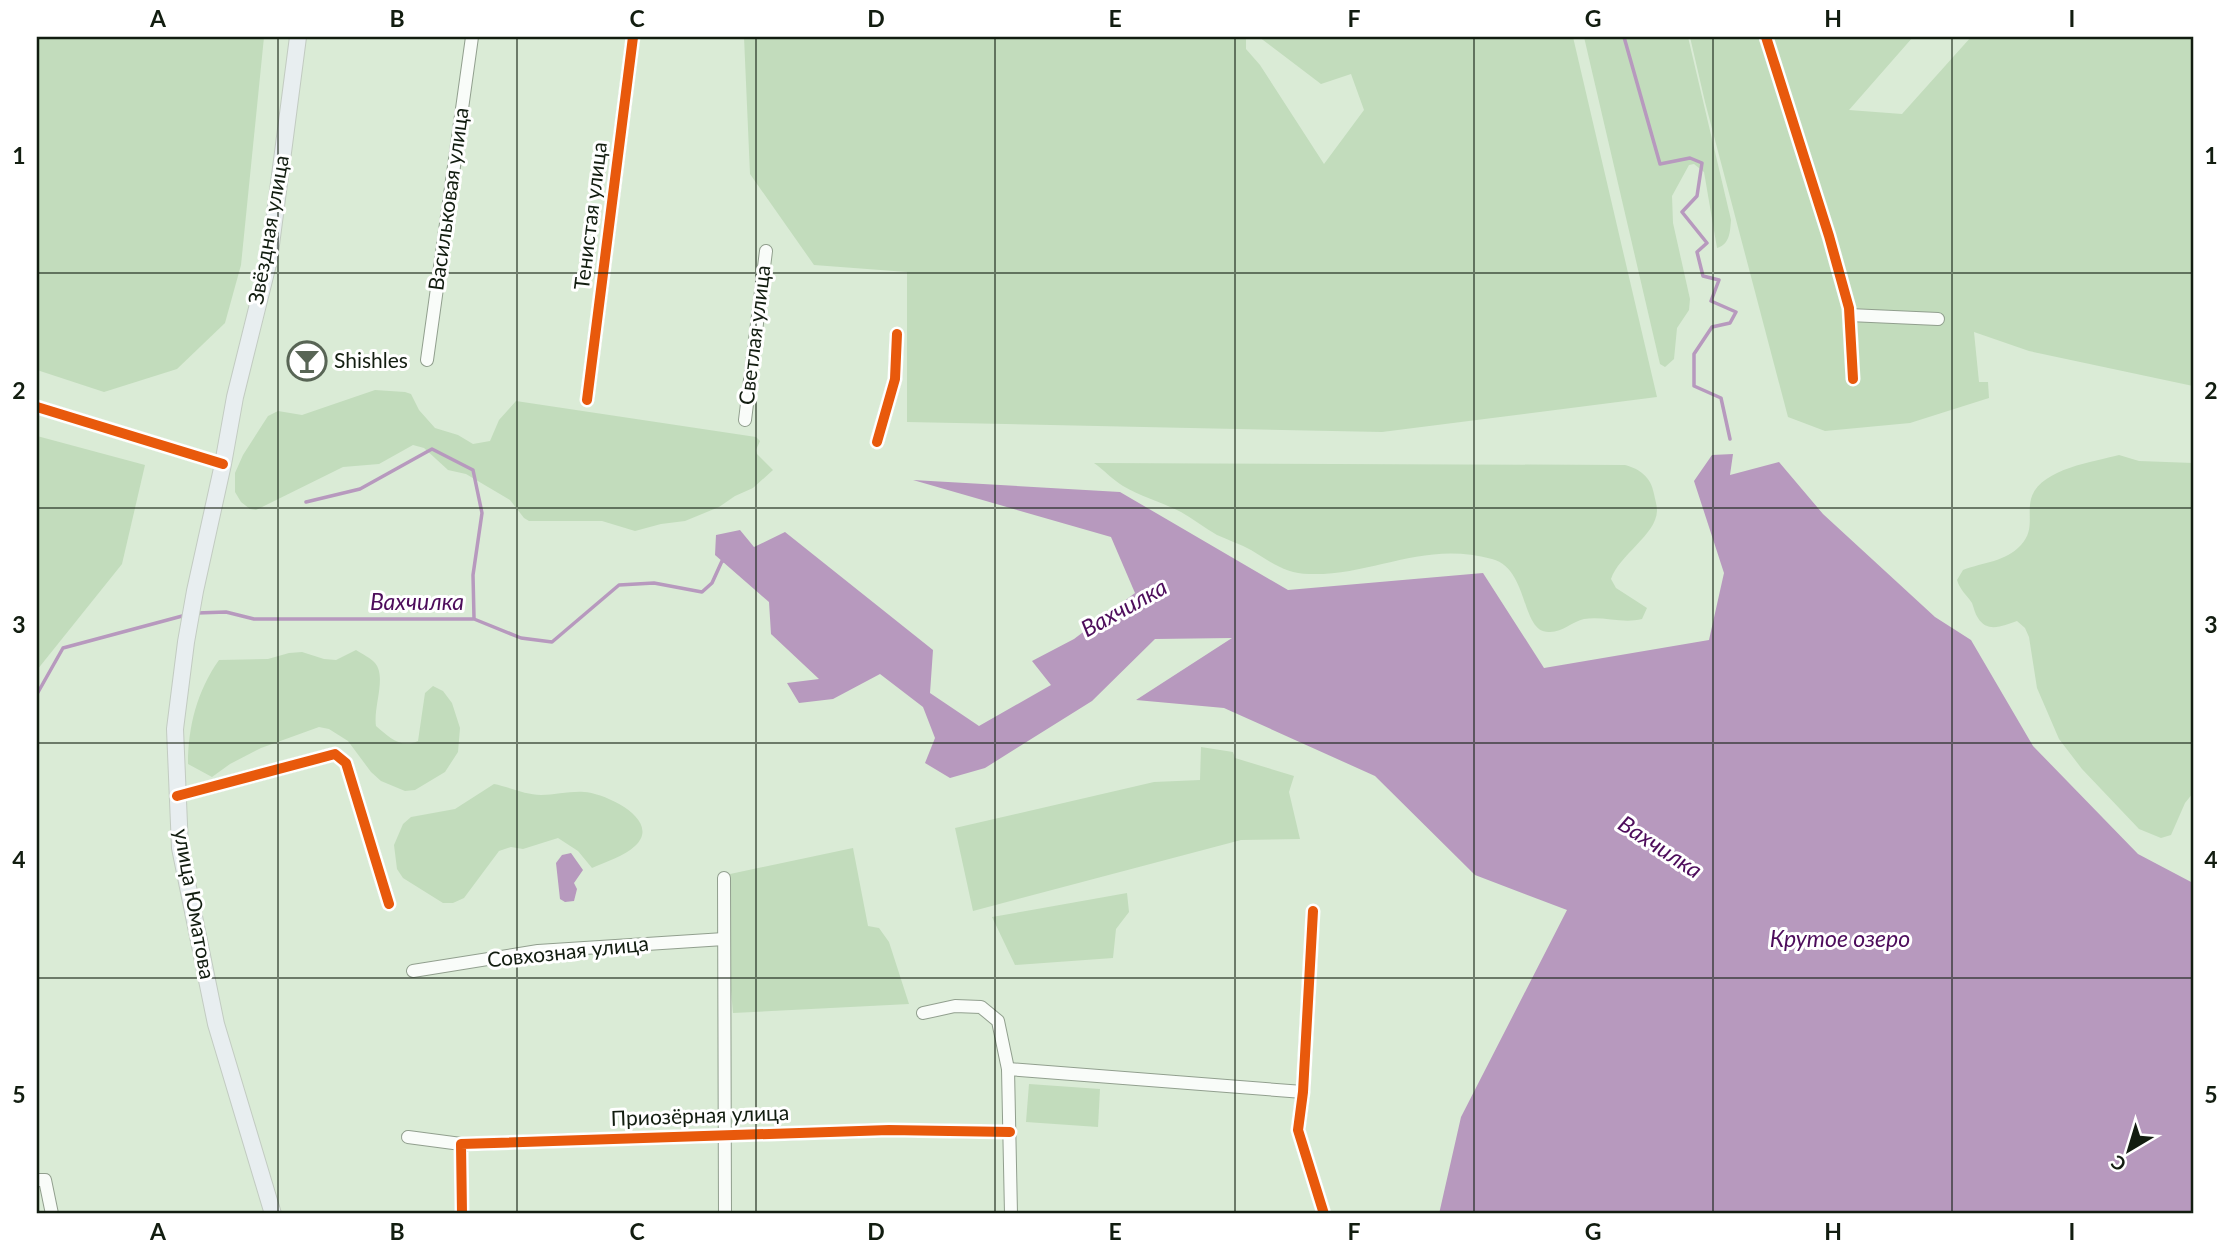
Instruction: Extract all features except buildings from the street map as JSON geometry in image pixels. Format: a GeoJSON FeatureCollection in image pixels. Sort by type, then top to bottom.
{"type":"FeatureCollection","features":[{"type":"Feature","properties":{"kind":"main road","name":"Звёздная улица"},"geometry":{"type":"LineString","coordinates":[[223,464],[235,397],[269,260],[298,37]]}},
{"type":"Feature","properties":{"kind":"main road","name":"улица Юматова"},"geometry":{"type":"LineString","coordinates":[[223,464],[195,591],[174,729],[180,848],[216,1024],[273,1214]]}},
{"type":"Feature","properties":{"kind":"street","name":"Васильковая улица"},"geometry":{"type":"LineString","coordinates":[[427,360],[472,37]]}},
{"type":"Feature","properties":{"kind":"street","name":"Тенистая улица"},"geometry":{"type":"LineString","coordinates":[[587,400],[633,37]]}},
{"type":"Feature","properties":{"kind":"street"},"geometry":{"type":"LineString","coordinates":[[1766,37],[1829,236],[1849,315],[1853,379]]}},
{"type":"Feature","properties":{"kind":"street","name":"Светлая улица"},"geometry":{"type":"LineString","coordinates":[[745,420],[766,251]]}},
{"type":"Feature","properties":{"kind":"street"},"geometry":{"type":"LineString","coordinates":[[1849,315],[1938,319]]}},
{"type":"Feature","properties":{"kind":"street"},"geometry":{"type":"LineString","coordinates":[[877,442],[895,379],[897,334]]}},
{"type":"Feature","properties":{"kind":"street"},"geometry":{"type":"LineString","coordinates":[[37,407],[223,464]]}},
{"type":"Feature","properties":{"kind":"street"},"geometry":{"type":"LineString","coordinates":[[177,796],[335,754],[346,763],[389,904]]}},
{"type":"Feature","properties":{"kind":"street"},"geometry":{"type":"LineString","coordinates":[[724,878],[725,1214]]}},
{"type":"Feature","properties":{"kind":"street"},"geometry":{"type":"LineString","coordinates":[[1313,911],[1303,1092],[1298,1130],[1324,1214]]}},
{"type":"Feature","properties":{"kind":"street","name":"Совхозная улица"},"geometry":{"type":"LineString","coordinates":[[413,971],[538,951],[724,939]]}},
{"type":"Feature","properties":{"kind":"street"},"geometry":{"type":"LineString","coordinates":[[923,1013],[955,1006],[981,1007],[998,1021],[1007,1069],[1011,1214]]}},
{"type":"Feature","properties":{"kind":"street"},"geometry":{"type":"LineString","coordinates":[[1007,1069],[1303,1092]]}},
{"type":"Feature","properties":{"kind":"street","name":"Приозёрная улица"},"geometry":{"type":"LineString","coordinates":[[408,1136],[461,1144],[889,1130],[1010,1132]]}},
{"type":"Feature","properties":{"kind":"street"},"geometry":{"type":"LineString","coordinates":[[461,1144],[462,1214]]}},
{"type":"Feature","properties":{"kind":"street"},"geometry":{"type":"LineString","coordinates":[[37,1181],[44,1180],[52,1214]]}},
{"type":"Feature","properties":{"kind":"green space"},"geometry":{"type":"Polygon","coordinates":[[[37,37],[264,37],[241,265],[225,323],[177,369],[104,392],[37,370],[37,37]]]}},
{"type":"Feature","properties":{"kind":"green space"},"geometry":{"type":"Polygon","coordinates":[[[744,37],[1246,37],[1246,49],[1260,65],[1324,164],[1364,110],[1351,74],[1321,84],[1259,37],[1573,37],[1657,397],[1382,432],[907,422],[907,272],[814,265],[750,174],[744,37]]]}},
{"type":"Feature","properties":{"kind":"green space"},"geometry":{"type":"Polygon","coordinates":[[[1584,37],[1688,37],[1731,220],[1727,241],[1717,248],[1704,172],[1694,164],[1689,165],[1672,196],[1673,223],[1690,299],[1689,310],[1677,328],[1674,359],[1665,367],[1660,364],[1584,37]]]}},
{"type":"Feature","properties":{"kind":"green space"},"geometry":{"type":"Polygon","coordinates":[[[1690,37],[1913,37],[1849,110],[1902,114],[1971,37],[2193,37],[2193,386],[2029,351],[1974,332],[1979,382],[1988,382],[1989,398],[1910,423],[1825,431],[1788,417],[1690,37]]]}},
{"type":"Feature","properties":{"kind":"green space"},"geometry":{"type":"Polygon","coordinates":[[[375,390],[411,394],[419,410],[435,428],[458,435],[473,444],[490,441],[499,420],[516,401],[756,437],[760,441],[757,454],[773,470],[753,488],[719,507],[685,521],[635,531],[602,521],[529,521],[510,500],[466,474],[448,470],[424,448],[413,445],[379,464],[343,467],[256,510],[241,502],[235,492],[235,473],[268,416],[278,411],[302,415],[375,390]]]}},
{"type":"Feature","properties":{"kind":"green space"},"geometry":{"type":"Polygon","coordinates":[[[37,436],[145,465],[122,564],[37,670],[37,436]]]}},
{"type":"Feature","properties":{"kind":"green space"},"geometry":{"type":"Polygon","coordinates":[[[2119,455],[2139,461],[2193,463],[2193,793],[2185,803],[2171,835],[2161,838],[2139,829],[2082,769],[2059,739],[2037,688],[2029,637],[2025,628],[2017,621],[1996,627],[1986,626],[1976,615],[1972,603],[1957,580],[1963,570],[2008,555],[2021,545],[2028,534],[2031,499],[2044,480],[2068,468],[2119,455]]]}},
{"type":"Feature","properties":{"kind":"green space"},"geometry":{"type":"Polygon","coordinates":[[[1094,463],[1625,465],[1640,471],[1647,478],[1653,488],[1657,511],[1651,528],[1621,562],[1611,579],[1616,588],[1647,608],[1642,619],[1584,619],[1555,632],[1540,630],[1528,612],[1513,575],[1504,565],[1492,559],[1467,554],[1421,556],[1333,573],[1293,572],[1217,535],[1181,512],[1130,490],[1094,463]]]}},
{"type":"Feature","properties":{"kind":"green space"},"geometry":{"type":"Polygon","coordinates":[[[356,650],[373,661],[378,669],[380,684],[376,726],[395,741],[406,744],[418,741],[425,693],[433,686],[443,691],[452,703],[460,728],[458,752],[445,772],[415,790],[405,791],[381,781],[348,741],[329,729],[319,727],[261,748],[212,777],[188,764],[195,710],[205,684],[219,660],[268,659],[302,652],[336,660],[356,650]]]}},
{"type":"Feature","properties":{"kind":"green space"},"geometry":{"type":"Polygon","coordinates":[[[1201,747],[1233,752],[1235,758],[1294,776],[1289,792],[1300,839],[1241,840],[973,911],[955,828],[1154,782],[1200,780],[1201,747]]]}},
{"type":"Feature","properties":{"kind":"green space"},"geometry":{"type":"Polygon","coordinates":[[[494,784],[535,795],[584,792],[605,797],[637,818],[642,827],[642,836],[626,853],[592,868],[578,851],[558,838],[523,849],[511,847],[499,851],[464,898],[453,903],[443,903],[403,878],[397,869],[394,845],[403,824],[411,817],[455,809],[494,784]]]}},
{"type":"Feature","properties":{"kind":"green space"},"geometry":{"type":"Polygon","coordinates":[[[853,848],[868,926],[879,928],[889,942],[909,1004],[733,1013],[727,945],[730,874],[853,848]]]}},
{"type":"Feature","properties":{"kind":"green space"},"geometry":{"type":"Polygon","coordinates":[[[1127,893],[1129,912],[1116,929],[1113,958],[1015,965],[992,917],[1127,893]]]}},
{"type":"Feature","properties":{"kind":"green space"},"geometry":{"type":"Polygon","coordinates":[[[1029,1084],[1100,1089],[1098,1127],[1026,1122],[1029,1084]]]}},
{"type":"Feature","properties":{"kind":"water","name":"Крутое озеро"},"geometry":{"type":"Polygon","coordinates":[[[1733,454],[1730,475],[1779,462],[1823,514],[1935,617],[1971,640],[2033,746],[2138,854],[2193,883],[2193,1214],[1439,1214],[1461,1117],[1567,910],[1475,875],[1375,776],[1224,708],[1136,700],[1232,638],[1155,639],[1092,701],[985,768],[950,778],[925,763],[935,738],[923,707],[880,674],[833,699],[799,703],[787,683],[819,679],[771,634],[769,602],[715,555],[716,535],[740,530],[754,547],[785,532],[933,650],[930,693],[979,726],[1051,685],[1032,661],[1074,639],[1135,593],[1111,537],[913,480],[1120,492],[1288,590],[1483,573],[1544,668],[1709,640],[1724,573],[1694,481],[1712,455],[1733,454]]]}},
{"type":"Feature","properties":{"kind":"water"},"geometry":{"type":"Polygon","coordinates":[[[571,853],[583,870],[574,883],[577,889],[574,901],[565,902],[560,899],[556,863],[562,855],[571,853]]]}},
{"type":"Feature","properties":{"kind":"waterway"},"geometry":{"type":"LineString","coordinates":[[1624,37],[1660,164],[1690,158],[1702,163],[1697,196],[1682,212],[1707,243],[1697,252],[1703,276],[1719,280],[1711,301],[1736,312],[1730,323],[1712,327],[1694,354],[1694,386],[1721,398],[1730,439]]}},
{"type":"Feature","properties":{"kind":"waterway"},"geometry":{"type":"LineString","coordinates":[[306,502],[360,489],[432,449],[473,470],[482,513],[473,575],[474,618]]}},
{"type":"Feature","properties":{"kind":"waterway","name":"Вахчилка"},"geometry":{"type":"LineString","coordinates":[[197,613],[226,612],[254,619],[474,619],[521,638],[552,642],[619,585],[654,583],[702,592],[712,583],[722,561],[726,561]]}},
{"type":"Feature","properties":{"kind":"waterway","name":"Вахчилка"},"geometry":{"type":"LineString","coordinates":[[37,694],[63,648],[186,615]]}},
{"type":"Feature","properties":{"kind":"cycle path"},"geometry":{"type":"LineString","coordinates":[[587,400],[633,37]]}},
{"type":"Feature","properties":{"kind":"cycle path"},"geometry":{"type":"LineString","coordinates":[[1766,37],[1849,308],[1853,379]]}},
{"type":"Feature","properties":{"kind":"cycle path"},"geometry":{"type":"LineString","coordinates":[[877,442],[895,379],[897,334]]}},
{"type":"Feature","properties":{"kind":"cycle path"},"geometry":{"type":"LineString","coordinates":[[37,407],[223,464]]}},
{"type":"Feature","properties":{"kind":"cycle path"},"geometry":{"type":"LineString","coordinates":[[177,796],[335,754],[346,763],[389,904]]}},
{"type":"Feature","properties":{"kind":"cycle path"},"geometry":{"type":"LineString","coordinates":[[1313,911],[1303,1092],[1298,1130],[1324,1214]]}},
{"type":"Feature","properties":{"kind":"cycle path"},"geometry":{"type":"LineString","coordinates":[[462,1214],[461,1144],[889,1130],[1010,1132]]}},
{"type":"Feature","properties":{"kind":"place","name":"Shishles"},"geometry":{"type":"Point","coordinates":[307,361]}}]}
